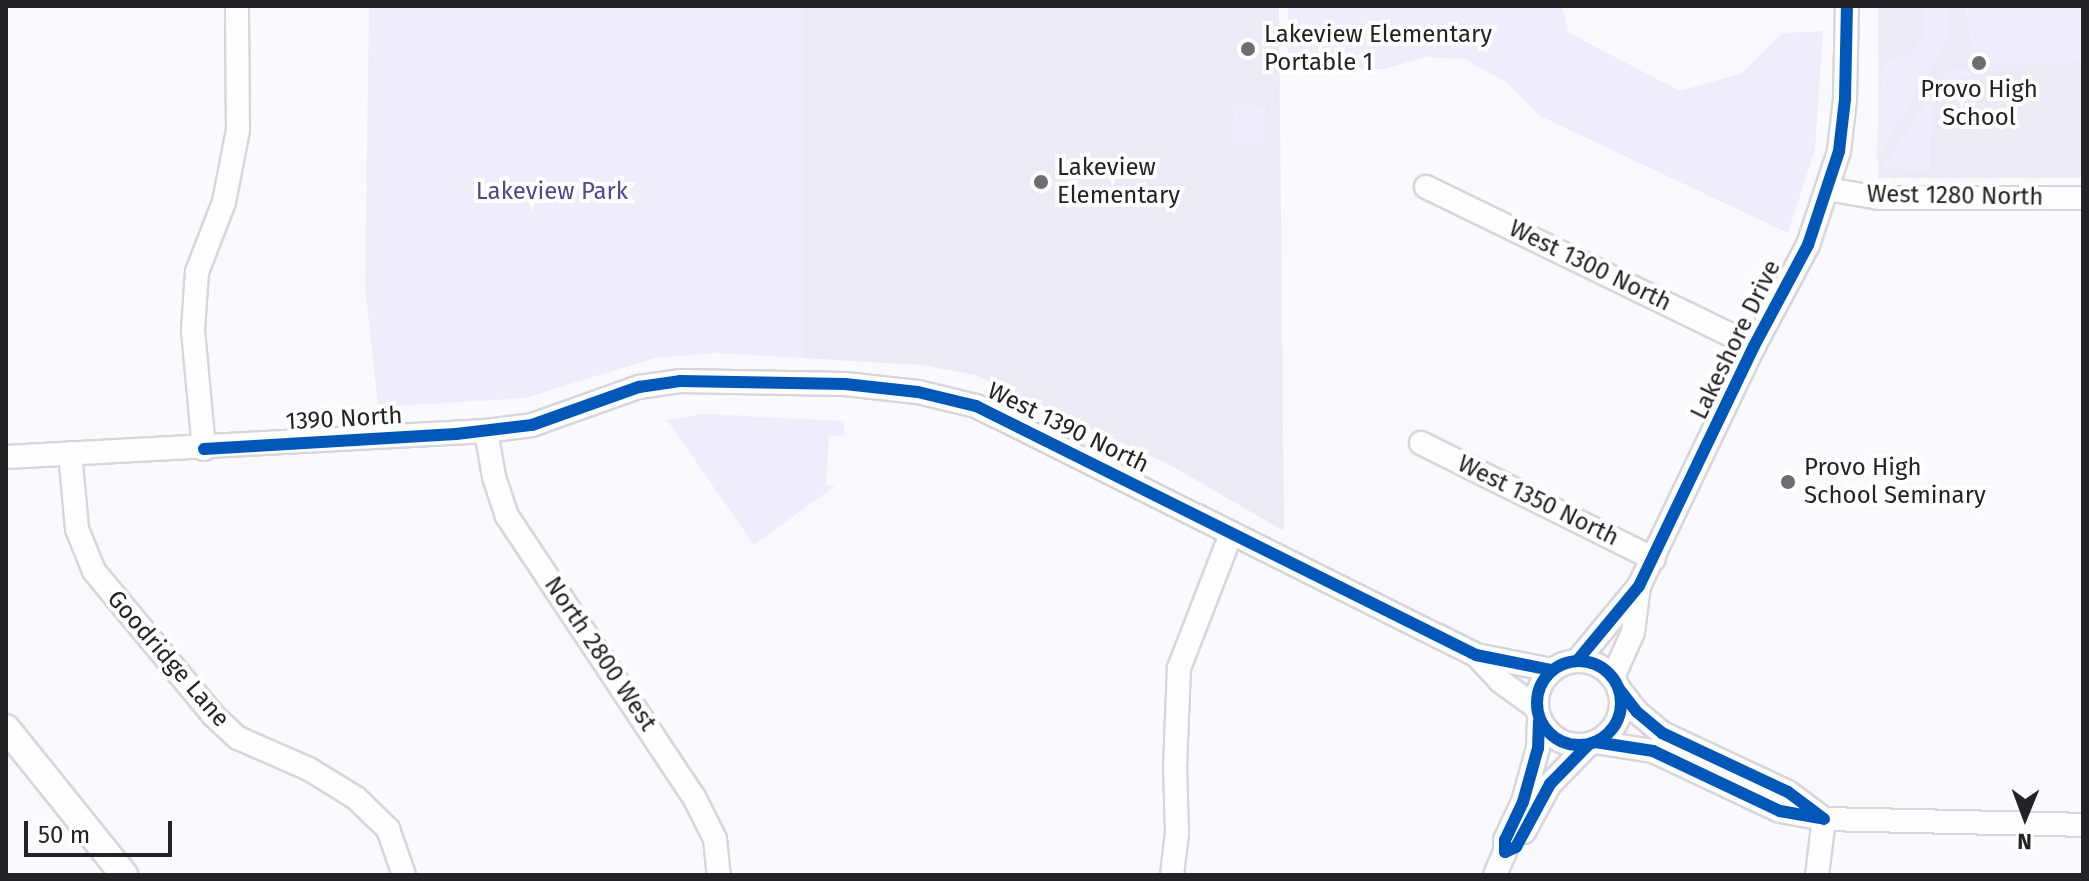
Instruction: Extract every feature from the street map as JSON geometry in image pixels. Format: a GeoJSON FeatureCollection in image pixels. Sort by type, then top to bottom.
{"type":"FeatureCollection","features":[{"type":"Feature","properties":{"kind":"main road"},"geometry":{"type":"LineString","coordinates":[[6,728],[124,875]]}},
{"type":"Feature","properties":{"kind":"street"},"geometry":{"type":"LineString","coordinates":[[204,449],[193,330],[197,272],[224,202],[238,130],[237,6]]}},
{"type":"Feature","properties":{"kind":"street","name":"Lakeshore Drive"},"geometry":{"type":"LineString","coordinates":[[1577,661],[1639,586],[1654,559],[1754,346],[1808,245],[1839,151],[1845,99],[1847,6]]}},
{"type":"Feature","properties":{"kind":"street","name":"West 1300 North"},"geometry":{"type":"LineString","coordinates":[[1426,187],[1754,346]]}},
{"type":"Feature","properties":{"kind":"street","name":"West 1280 North"},"geometry":{"type":"LineString","coordinates":[[1827,189],[1879,198],[2083,198]]}},
{"type":"Feature","properties":{"kind":"street","name":"West 1390 North"},"geometry":{"type":"LineString","coordinates":[[486,431],[532,425],[639,387],[680,381],[845,384],[918,392],[976,406],[1476,655],[1551,670]]}},
{"type":"Feature","properties":{"kind":"street","name":"1390 North"},"geometry":{"type":"LineString","coordinates":[[6,457],[204,449],[486,431]]}},
{"type":"Feature","properties":{"kind":"street","name":"North 2800 West"},"geometry":{"type":"LineString","coordinates":[[486,431],[494,477],[507,516],[694,797],[715,839],[719,875]]}},
{"type":"Feature","properties":{"kind":"street","name":"West 1350 North"},"geometry":{"type":"LineString","coordinates":[[1421,443],[1654,559]]}},
{"type":"Feature","properties":{"kind":"street","name":"Goodridge Lane"},"geometry":{"type":"LineString","coordinates":[[70,453],[77,529],[94,571],[213,715],[238,738],[309,769],[356,798],[388,829],[404,875]]}},
{"type":"Feature","properties":{"kind":"street"},"geometry":{"type":"LineString","coordinates":[[1172,875],[1177,833],[1175,767],[1179,668],[1231,534]]}},
{"type":"Feature","properties":{"kind":"street","name":"Lakeshore Drive"},"geometry":{"type":"LineString","coordinates":[[1616,683],[1633,632],[1639,586]]}},
{"type":"Feature","properties":{"kind":"street","name":"West 1390 North"},"geometry":{"type":"LineString","coordinates":[[1476,655],[1538,714]]}},
{"type":"Feature","properties":{"kind":"street"},"geometry":{"type":"LineString","coordinates":[[1495,875],[1505,852],[1505,840],[1523,802],[1538,748],[1542,681],[1551,670],[1577,661],[1603,668],[1637,712],[1662,733],[1788,792],[1824,819]]}},
{"type":"Feature","properties":{"kind":"street"},"geometry":{"type":"LineString","coordinates":[[1505,852],[1516,847],[1550,784],[1592,744],[1612,730],[1619,717],[1616,683]]}},
{"type":"Feature","properties":{"kind":"street"},"geometry":{"type":"LineString","coordinates":[[1538,714],[1559,742],[1653,751],[1780,811],[1824,819],[2083,825]]}},
{"type":"Feature","properties":{"kind":"street"},"geometry":{"type":"LineString","coordinates":[[1817,875],[1824,819]]}},
{"type":"Feature","properties":{"kind":"shaded area","name":"Lakeview Elementary"},"geometry":{"type":"Polygon","coordinates":[[[802,6],[1279,6],[1284,531],[1170,465],[976,375],[921,365],[802,358],[802,6]]]}},
{"type":"Feature","properties":{"kind":"shaded area","name":"Provo High School"},"geometry":{"type":"Polygon","coordinates":[[[1878,6],[2083,6],[2083,178],[1878,178],[1878,6]]]}},
{"type":"Feature","properties":{"kind":"green space","name":"Lakeview Park"},"geometry":{"type":"Polygon","coordinates":[[[369,6],[802,6],[802,358],[717,353],[655,358],[525,398],[378,407],[365,284],[369,6]]]}},
{"type":"Feature","properties":{"kind":"green space"},"geometry":{"type":"Polygon","coordinates":[[[1288,6],[1562,6],[1569,33],[1680,91],[1742,73],[1782,33],[1823,31],[1815,149],[1788,233],[1540,116],[1507,83],[1465,59],[1426,57],[1385,69],[1289,70],[1288,6]]]}},
{"type":"Feature","properties":{"kind":"green space"},"geometry":{"type":"Polygon","coordinates":[[[1924,6],[1949,6],[1951,34],[1876,161],[1882,63],[1908,55],[1919,43],[1924,29],[1924,6]]]}},
{"type":"Feature","properties":{"kind":"green space"},"geometry":{"type":"Polygon","coordinates":[[[1964,6],[2083,6],[2083,62],[1991,63],[1970,43],[1964,6]]]}},
{"type":"Feature","properties":{"kind":"green space"},"geometry":{"type":"Polygon","coordinates":[[[1948,69],[1967,69],[1971,75],[1952,82],[1938,97],[1932,111],[1931,171],[1881,169],[1948,69]]]}},
{"type":"Feature","properties":{"kind":"green space"},"geometry":{"type":"Polygon","coordinates":[[[1233,105],[1265,106],[1264,145],[1232,144],[1233,105]]]}},
{"type":"Feature","properties":{"kind":"green space"},"geometry":{"type":"Polygon","coordinates":[[[704,414],[844,421],[844,435],[829,437],[826,485],[835,486],[754,545],[667,420],[704,414]]]}},
{"type":"Feature","properties":{"kind":"cycle path"},"geometry":{"type":"LineString","coordinates":[[1577,661],[1639,586],[1754,346],[1808,245],[1839,151],[1845,99],[1847,6]]}},
{"type":"Feature","properties":{"kind":"cycle path"},"geometry":{"type":"LineString","coordinates":[[204,449],[456,434],[532,425],[639,387],[680,381],[845,384],[918,392],[976,406],[1476,655],[1551,670]]}},
{"type":"Feature","properties":{"kind":"cycle path"},"geometry":{"type":"LineString","coordinates":[[1571,661],[1587,661],[1603,668],[1614,679],[1621,703],[1618,719],[1609,733],[1587,745],[1571,745],[1555,738],[1544,727],[1537,711],[1537,695],[1544,679],[1555,668],[1571,661]]}},
{"type":"Feature","properties":{"kind":"cycle path"},"geometry":{"type":"LineString","coordinates":[[1619,689],[1637,712],[1662,733],[1788,792],[1824,819]]}},
{"type":"Feature","properties":{"kind":"cycle path"},"geometry":{"type":"LineString","coordinates":[[1539,721],[1538,748],[1523,802],[1505,840],[1505,852],[1516,847],[1550,784],[1588,745]]}},
{"type":"Feature","properties":{"kind":"cycle path"},"geometry":{"type":"LineString","coordinates":[[1595,742],[1653,751],[1780,811],[1820,818]]}},
{"type":"Feature","properties":{"kind":"place","name":"Lakeview Elementary Portable 1"},"geometry":{"type":"Point","coordinates":[1248,49]}},
{"type":"Feature","properties":{"kind":"place","name":"Provo High School"},"geometry":{"type":"Point","coordinates":[1979,63]}},
{"type":"Feature","properties":{"kind":"place","name":"Lakeview Elementary"},"geometry":{"type":"Point","coordinates":[1041,182]}},
{"type":"Feature","properties":{"kind":"place","name":"Provo High School Seminary"},"geometry":{"type":"Point","coordinates":[1788,482]}}]}
